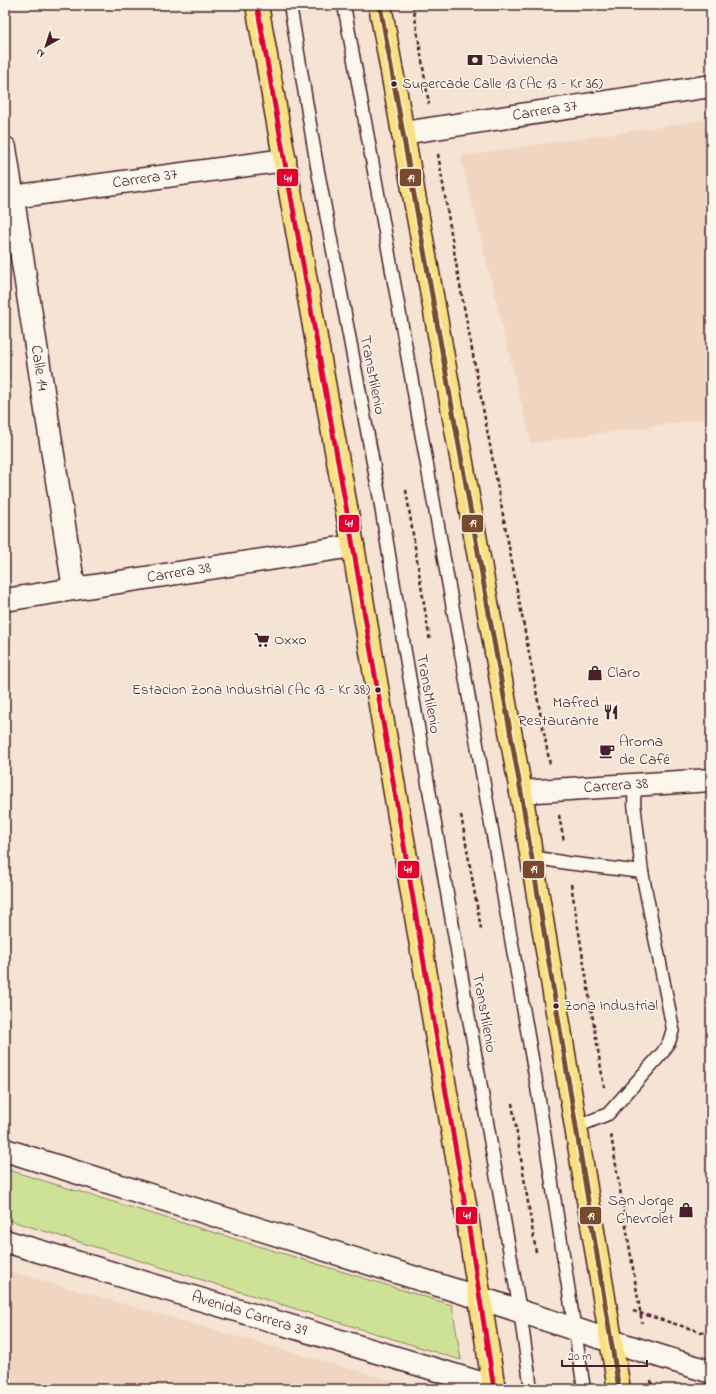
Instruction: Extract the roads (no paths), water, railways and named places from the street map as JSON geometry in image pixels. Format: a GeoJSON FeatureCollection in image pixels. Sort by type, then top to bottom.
{"type":"FeatureCollection","features":[{"type":"Feature","properties":{"kind":"main road"},"geometry":{"type":"LineString","coordinates":[[257,5],[353,546],[494,1388]]}},
{"type":"Feature","properties":{"kind":"main road"},"geometry":{"type":"LineString","coordinates":[[380,5],[521,792],[618,1389]]}},
{"type":"Feature","properties":{"kind":"street","name":"Carrera 37"},"geometry":{"type":"LineString","coordinates":[[403,133],[711,86]]}},
{"type":"Feature","properties":{"kind":"street","name":"Calle 14"},"geometry":{"type":"LineString","coordinates":[[5,148],[9,197],[74,589]]}},
{"type":"Feature","properties":{"kind":"street","name":"Carrera 37"},"geometry":{"type":"LineString","coordinates":[[9,197],[285,160]]}},
{"type":"Feature","properties":{"kind":"street","name":"Carrera 38"},"geometry":{"type":"LineString","coordinates":[[5,600],[353,546]]}},
{"type":"Feature","properties":{"kind":"street","name":"Carrera 38"},"geometry":{"type":"LineString","coordinates":[[521,792],[711,780]]}},
{"type":"Feature","properties":{"kind":"street"},"geometry":{"type":"LineString","coordinates":[[5,1150],[480,1298],[647,1353],[711,1372]]}},
{"type":"Feature","properties":{"kind":"street","name":"Avenida Carrera 39"},"geometry":{"type":"LineString","coordinates":[[5,1241],[494,1388]]}},
{"type":"Feature","properties":{"kind":"lane","name":"TransMilenio"},"geometry":{"type":"LineString","coordinates":[[290,5],[316,166],[379,494],[405,652],[520,1311],[531,1389]]}},
{"type":"Feature","properties":{"kind":"lane"},"geometry":{"type":"LineString","coordinates":[[344,5],[461,653],[537,1087],[584,1389]]}},
{"type":"Feature","properties":{"kind":"lane"},"geometry":{"type":"LineString","coordinates":[[576,1127],[608,1114],[663,1052],[669,1042],[672,1029],[642,872],[634,803],[635,785]]}},
{"type":"Feature","properties":{"kind":"lane"},"geometry":{"type":"LineString","coordinates":[[532,857],[567,863],[642,872]]}},
{"type":"Feature","properties":{"kind":"place","name":"Davivienda"},"geometry":{"type":"Point","coordinates":[475,60]}},
{"type":"Feature","properties":{"kind":"place","name":"Supercade Calle 13 (Ac 13 - Kr 36)"},"geometry":{"type":"Point","coordinates":[394,84]}},
{"type":"Feature","properties":{"kind":"place","name":"Oxxo"},"geometry":{"type":"Point","coordinates":[262,640]}},
{"type":"Feature","properties":{"kind":"place","name":"Claro"},"geometry":{"type":"Point","coordinates":[595,673]}},
{"type":"Feature","properties":{"kind":"place","name":"Estacion Zona Industrial (Ac 13 - Kr 38)"},"geometry":{"type":"Point","coordinates":[378,690]}},
{"type":"Feature","properties":{"kind":"place","name":"Mafred Restaurante"},"geometry":{"type":"Point","coordinates":[611,712]}},
{"type":"Feature","properties":{"kind":"place","name":"Aroma de Café"},"geometry":{"type":"Point","coordinates":[607,751]}},
{"type":"Feature","properties":{"kind":"place","name":"Zona Industrial"},"geometry":{"type":"Point","coordinates":[556,1006]}},
{"type":"Feature","properties":{"kind":"place","name":"San Jorge Chevrolet"},"geometry":{"type":"Point","coordinates":[686,1210]}}]}
